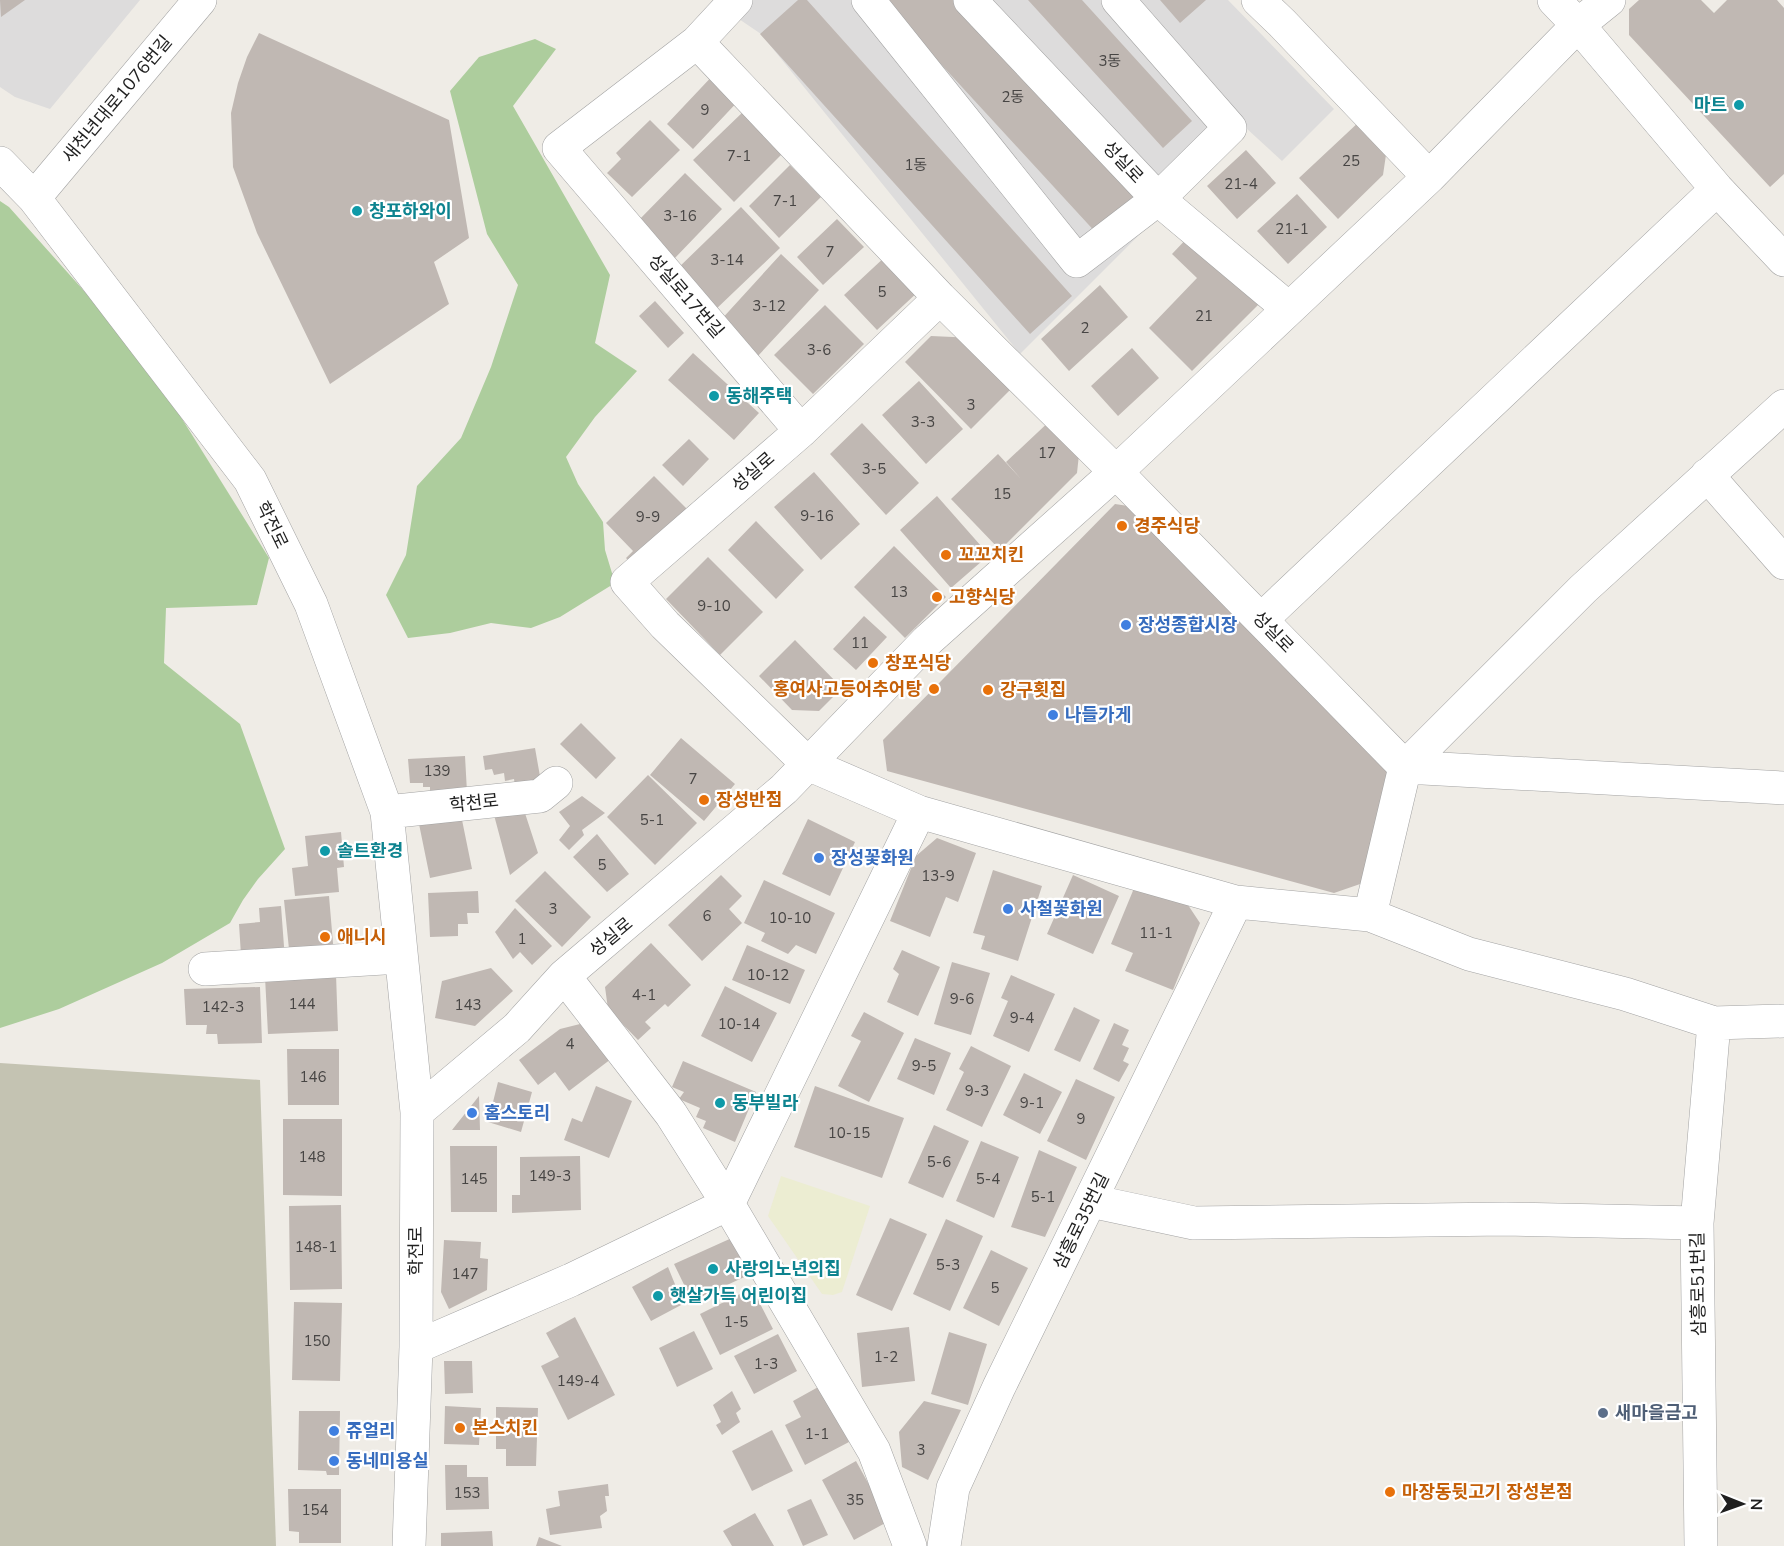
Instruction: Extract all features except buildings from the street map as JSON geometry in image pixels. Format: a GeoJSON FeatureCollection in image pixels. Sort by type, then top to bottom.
{"type":"FeatureCollection","features":[{"type":"Feature","properties":{"kind":"street","name":"새천년대로1076번길"},"geometry":{"type":"LineString","coordinates":[[34,198],[200,0]]}},
{"type":"Feature","properties":{"kind":"street","name":"성실로17번길"},"geometry":{"type":"LineString","coordinates":[[736,0],[697,42],[560,148],[801,430]]}},
{"type":"Feature","properties":{"kind":"street"},"geometry":{"type":"LineString","coordinates":[[868,0],[1077,261],[1158,199],[1230,128],[1118,0]]}},
{"type":"Feature","properties":{"kind":"street","name":"성실로"},"geometry":{"type":"LineString","coordinates":[[970,0],[1158,199],[1289,309]]}},
{"type":"Feature","properties":{"kind":"street"},"geometry":{"type":"LineString","coordinates":[[1258,0],[1291,12],[1429,177]]}},
{"type":"Feature","properties":{"kind":"street"},"geometry":{"type":"LineString","coordinates":[[1554,0],[1578,25],[1717,189],[1784,260]]}},
{"type":"Feature","properties":{"kind":"street","name":"성실로"},"geometry":{"type":"LineString","coordinates":[[417,1112],[517,1028],[564,976],[784,789],[927,641],[1116,472],[1429,177],[1578,25],[1610,0]]}},
{"type":"Feature","properties":{"kind":"street"},"geometry":{"type":"LineString","coordinates":[[697,42],[940,298],[1116,472]]}},
{"type":"Feature","properties":{"kind":"street","name":"학전로"},"geometry":{"type":"LineString","coordinates":[[0,163],[34,198],[249,480],[311,604],[387,812],[417,1112],[416,1347],[409,1546]]}},
{"type":"Feature","properties":{"kind":"street"},"geometry":{"type":"LineString","coordinates":[[1261,620],[1717,189]]}},
{"type":"Feature","properties":{"kind":"street"},"geometry":{"type":"LineString","coordinates":[[801,430],[940,298]]}},
{"type":"Feature","properties":{"kind":"street"},"geometry":{"type":"LineString","coordinates":[[1370,915],[1405,767],[1583,589],[1784,406]]}},
{"type":"Feature","properties":{"kind":"street","name":"성실로"},"geometry":{"type":"LineString","coordinates":[[801,430],[627,582],[665,625],[808,764]]}},
{"type":"Feature","properties":{"kind":"street","name":"성실로"},"geometry":{"type":"LineString","coordinates":[[1116,472],[1405,767]]}},
{"type":"Feature","properties":{"kind":"street"},"geometry":{"type":"LineString","coordinates":[[1707,475],[1784,563]]}},
{"type":"Feature","properties":{"kind":"street"},"geometry":{"type":"LineString","coordinates":[[808,764],[919,812],[1236,902],[1370,915],[1469,954],[1625,994],[1714,1023],[1784,1021]]}},
{"type":"Feature","properties":{"kind":"street"},"geometry":{"type":"LineString","coordinates":[[1405,767],[1784,788]]}},
{"type":"Feature","properties":{"kind":"street","name":"학천로"},"geometry":{"type":"LineString","coordinates":[[387,812],[540,796],[556,783]]}},
{"type":"Feature","properties":{"kind":"street"},"geometry":{"type":"LineString","coordinates":[[416,1347],[571,1280],[728,1204],[919,812]]}},
{"type":"Feature","properties":{"kind":"street","name":"삼흥로35번길"},"geometry":{"type":"LineString","coordinates":[[944,1546],[953,1488],[999,1387],[1236,902]]}},
{"type":"Feature","properties":{"kind":"street"},"geometry":{"type":"LineString","coordinates":[[204,969],[400,957]]}},
{"type":"Feature","properties":{"kind":"street"},"geometry":{"type":"LineString","coordinates":[[564,976],[670,1114],[728,1204],[874,1451],[910,1546]]}},
{"type":"Feature","properties":{"kind":"street","name":"삼흥로51번길"},"geometry":{"type":"LineString","coordinates":[[1701,1546],[1697,1222],[1714,1023]]}},
{"type":"Feature","properties":{"kind":"street"},"geometry":{"type":"LineString","coordinates":[[1091,1201],[1194,1223],[1506,1219],[1697,1222]]}},
{"type":"Feature","properties":{"kind":"shaded area"},"geometry":{"type":"Polygon","coordinates":[[[0,0],[140,0],[50,109],[15,97],[0,87],[0,0]]]}},
{"type":"Feature","properties":{"kind":"shaded area"},"geometry":{"type":"Polygon","coordinates":[[[753,0],[1228,0],[1334,109],[1282,161],[1246,128],[1020,354],[761,34],[736,17],[753,0]]]}},
{"type":"Feature","properties":{"kind":"shaded area"},"geometry":{"type":"Polygon","coordinates":[[[0,1063],[260,1080],[276,1546],[0,1546],[0,1063]]]}},
{"type":"Feature","properties":{"kind":"green space"},"geometry":{"type":"Polygon","coordinates":[[[535,39],[556,49],[513,106],[610,275],[595,343],[637,371],[595,417],[566,457],[578,484],[603,522],[605,550],[615,583],[560,617],[531,628],[491,623],[450,633],[408,638],[386,595],[406,555],[417,486],[461,438],[491,367],[518,285],[487,234],[450,91],[479,57],[535,39]]]}},
{"type":"Feature","properties":{"kind":"green space"},"geometry":{"type":"Polygon","coordinates":[[[0,201],[9,207],[144,358],[269,558],[257,605],[166,608],[164,663],[240,724],[285,849],[258,879],[230,923],[162,963],[59,1009],[0,1028],[0,201]]]}},
{"type":"Feature","properties":{"kind":"green space"},"geometry":{"type":"Polygon","coordinates":[[[781,1176],[870,1206],[842,1292],[833,1295],[822,1294],[768,1216],[781,1176]]]}},
{"type":"Feature","properties":{"kind":"place","name":"마트"},"geometry":{"type":"Point","coordinates":[1739,105]}},
{"type":"Feature","properties":{"kind":"place","name":"창포하와이"},"geometry":{"type":"Point","coordinates":[357,211]}},
{"type":"Feature","properties":{"kind":"place","name":"동해주택"},"geometry":{"type":"Point","coordinates":[714,396]}},
{"type":"Feature","properties":{"kind":"place","name":"경주식당"},"geometry":{"type":"Point","coordinates":[1122,526]}},
{"type":"Feature","properties":{"kind":"place","name":"꼬꼬치킨"},"geometry":{"type":"Point","coordinates":[946,555]}},
{"type":"Feature","properties":{"kind":"place","name":"고향식당"},"geometry":{"type":"Point","coordinates":[937,597]}},
{"type":"Feature","properties":{"kind":"place","name":"장성종합시장"},"geometry":{"type":"Point","coordinates":[1126,625]}},
{"type":"Feature","properties":{"kind":"place","name":"창포식당"},"geometry":{"type":"Point","coordinates":[873,663]}},
{"type":"Feature","properties":{"kind":"place","name":"홍여사고등어추어탕"},"geometry":{"type":"Point","coordinates":[934,689]}},
{"type":"Feature","properties":{"kind":"place","name":"강구횟집"},"geometry":{"type":"Point","coordinates":[988,690]}},
{"type":"Feature","properties":{"kind":"place","name":"나들가게"},"geometry":{"type":"Point","coordinates":[1053,715]}},
{"type":"Feature","properties":{"kind":"place","name":"장성반점"},"geometry":{"type":"Point","coordinates":[704,800]}},
{"type":"Feature","properties":{"kind":"place","name":"솔트환경"},"geometry":{"type":"Point","coordinates":[325,851]}},
{"type":"Feature","properties":{"kind":"place","name":"장성꽃화원"},"geometry":{"type":"Point","coordinates":[819,858]}},
{"type":"Feature","properties":{"kind":"place","name":"사철꽃화원"},"geometry":{"type":"Point","coordinates":[1008,909]}},
{"type":"Feature","properties":{"kind":"place","name":"애니시"},"geometry":{"type":"Point","coordinates":[325,937]}},
{"type":"Feature","properties":{"kind":"place","name":"동부빌라"},"geometry":{"type":"Point","coordinates":[720,1103]}},
{"type":"Feature","properties":{"kind":"place","name":"홈스토리"},"geometry":{"type":"Point","coordinates":[472,1113]}},
{"type":"Feature","properties":{"kind":"place","name":"사랑의노년의집"},"geometry":{"type":"Point","coordinates":[713,1269]}},
{"type":"Feature","properties":{"kind":"place","name":"햇살가득 어린이집"},"geometry":{"type":"Point","coordinates":[658,1296]}},
{"type":"Feature","properties":{"kind":"place","name":"새마을금고"},"geometry":{"type":"Point","coordinates":[1603,1413]}},
{"type":"Feature","properties":{"kind":"place","name":"본스치킨"},"geometry":{"type":"Point","coordinates":[460,1428]}},
{"type":"Feature","properties":{"kind":"place","name":"쥬얼리"},"geometry":{"type":"Point","coordinates":[334,1431]}},
{"type":"Feature","properties":{"kind":"place","name":"동네미용실"},"geometry":{"type":"Point","coordinates":[334,1461]}},
{"type":"Feature","properties":{"kind":"place","name":"마장동뒷고기 장성본점"},"geometry":{"type":"Point","coordinates":[1390,1492]}}]}
